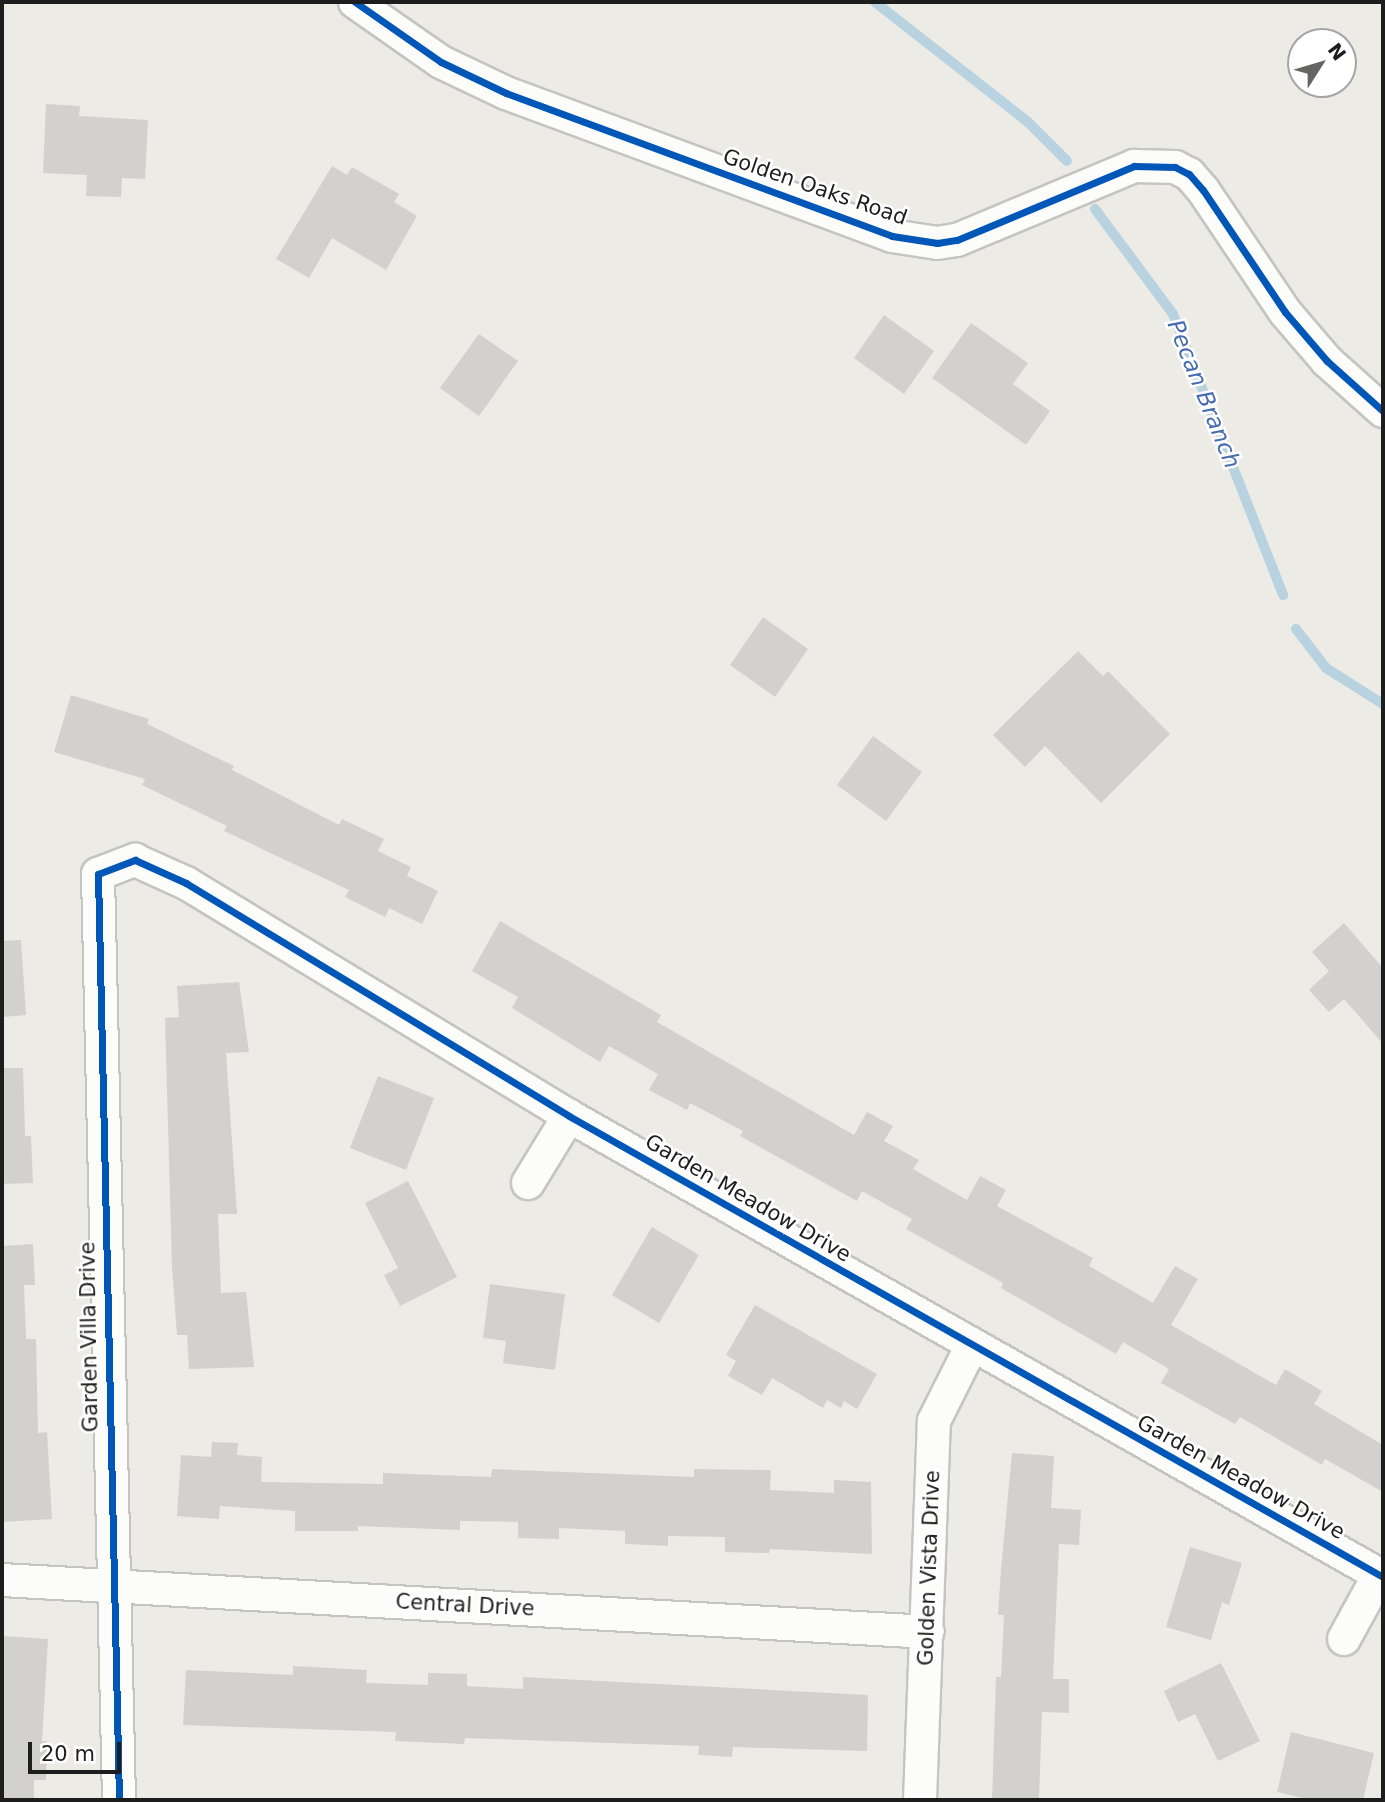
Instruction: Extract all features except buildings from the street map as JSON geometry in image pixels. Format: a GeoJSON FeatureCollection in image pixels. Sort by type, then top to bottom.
{"type":"FeatureCollection","features":[{"type":"Feature","properties":{"kind":"street","name":"Golden Oaks Road"},"geometry":{"type":"LineString","coordinates":[[355,2],[441,62],[506,93],[892,236],[937,243],[957,240],[1134,166],[1175,167],[1189,174],[1203,190],[1285,312],[1327,360],[1383,411]]}},
{"type":"Feature","properties":{"kind":"street","name":"Garden Meadow Drive"},"geometry":{"type":"LineString","coordinates":[[98,873],[135,860],[186,883],[569,1116],[1381,1576],[1344,1639]]}},
{"type":"Feature","properties":{"kind":"street","name":"Garden Villa Drive"},"geometry":{"type":"LineString","coordinates":[[98,873],[111,1585],[119,1800]]}},
{"type":"Feature","properties":{"kind":"street"},"geometry":{"type":"LineString","coordinates":[[528,1183],[569,1116]]}},
{"type":"Feature","properties":{"kind":"street","name":"Golden Vista Drive"},"geometry":{"type":"LineString","coordinates":[[920,1800],[934,1421],[972,1345]]}},
{"type":"Feature","properties":{"kind":"street","name":"Central Drive"},"geometry":{"type":"LineString","coordinates":[[2,1580],[928,1632]]}},
{"type":"Feature","properties":{"kind":"waterway","name":"Pecan Branch"},"geometry":{"type":"LineString","coordinates":[[875,2],[1028,122],[1067,161]]}},
{"type":"Feature","properties":{"kind":"waterway","name":"Pecan Branch"},"geometry":{"type":"LineString","coordinates":[[1095,209],[1173,314],[1283,595]]}},
{"type":"Feature","properties":{"kind":"waterway","name":"Pecan Branch"},"geometry":{"type":"LineString","coordinates":[[1296,629],[1326,668],[1383,704]]}},
{"type":"Feature","properties":{"kind":"cycle path"},"geometry":{"type":"LineString","coordinates":[[355,2],[441,62],[506,93],[892,236],[937,243],[957,240],[1134,166],[1175,167],[1189,174],[1203,190],[1285,312],[1327,361],[1383,411]]}},
{"type":"Feature","properties":{"kind":"cycle path"},"geometry":{"type":"LineString","coordinates":[[119,1800],[98,874],[135,860],[186,883],[569,1116],[1383,1577]]}}]}
